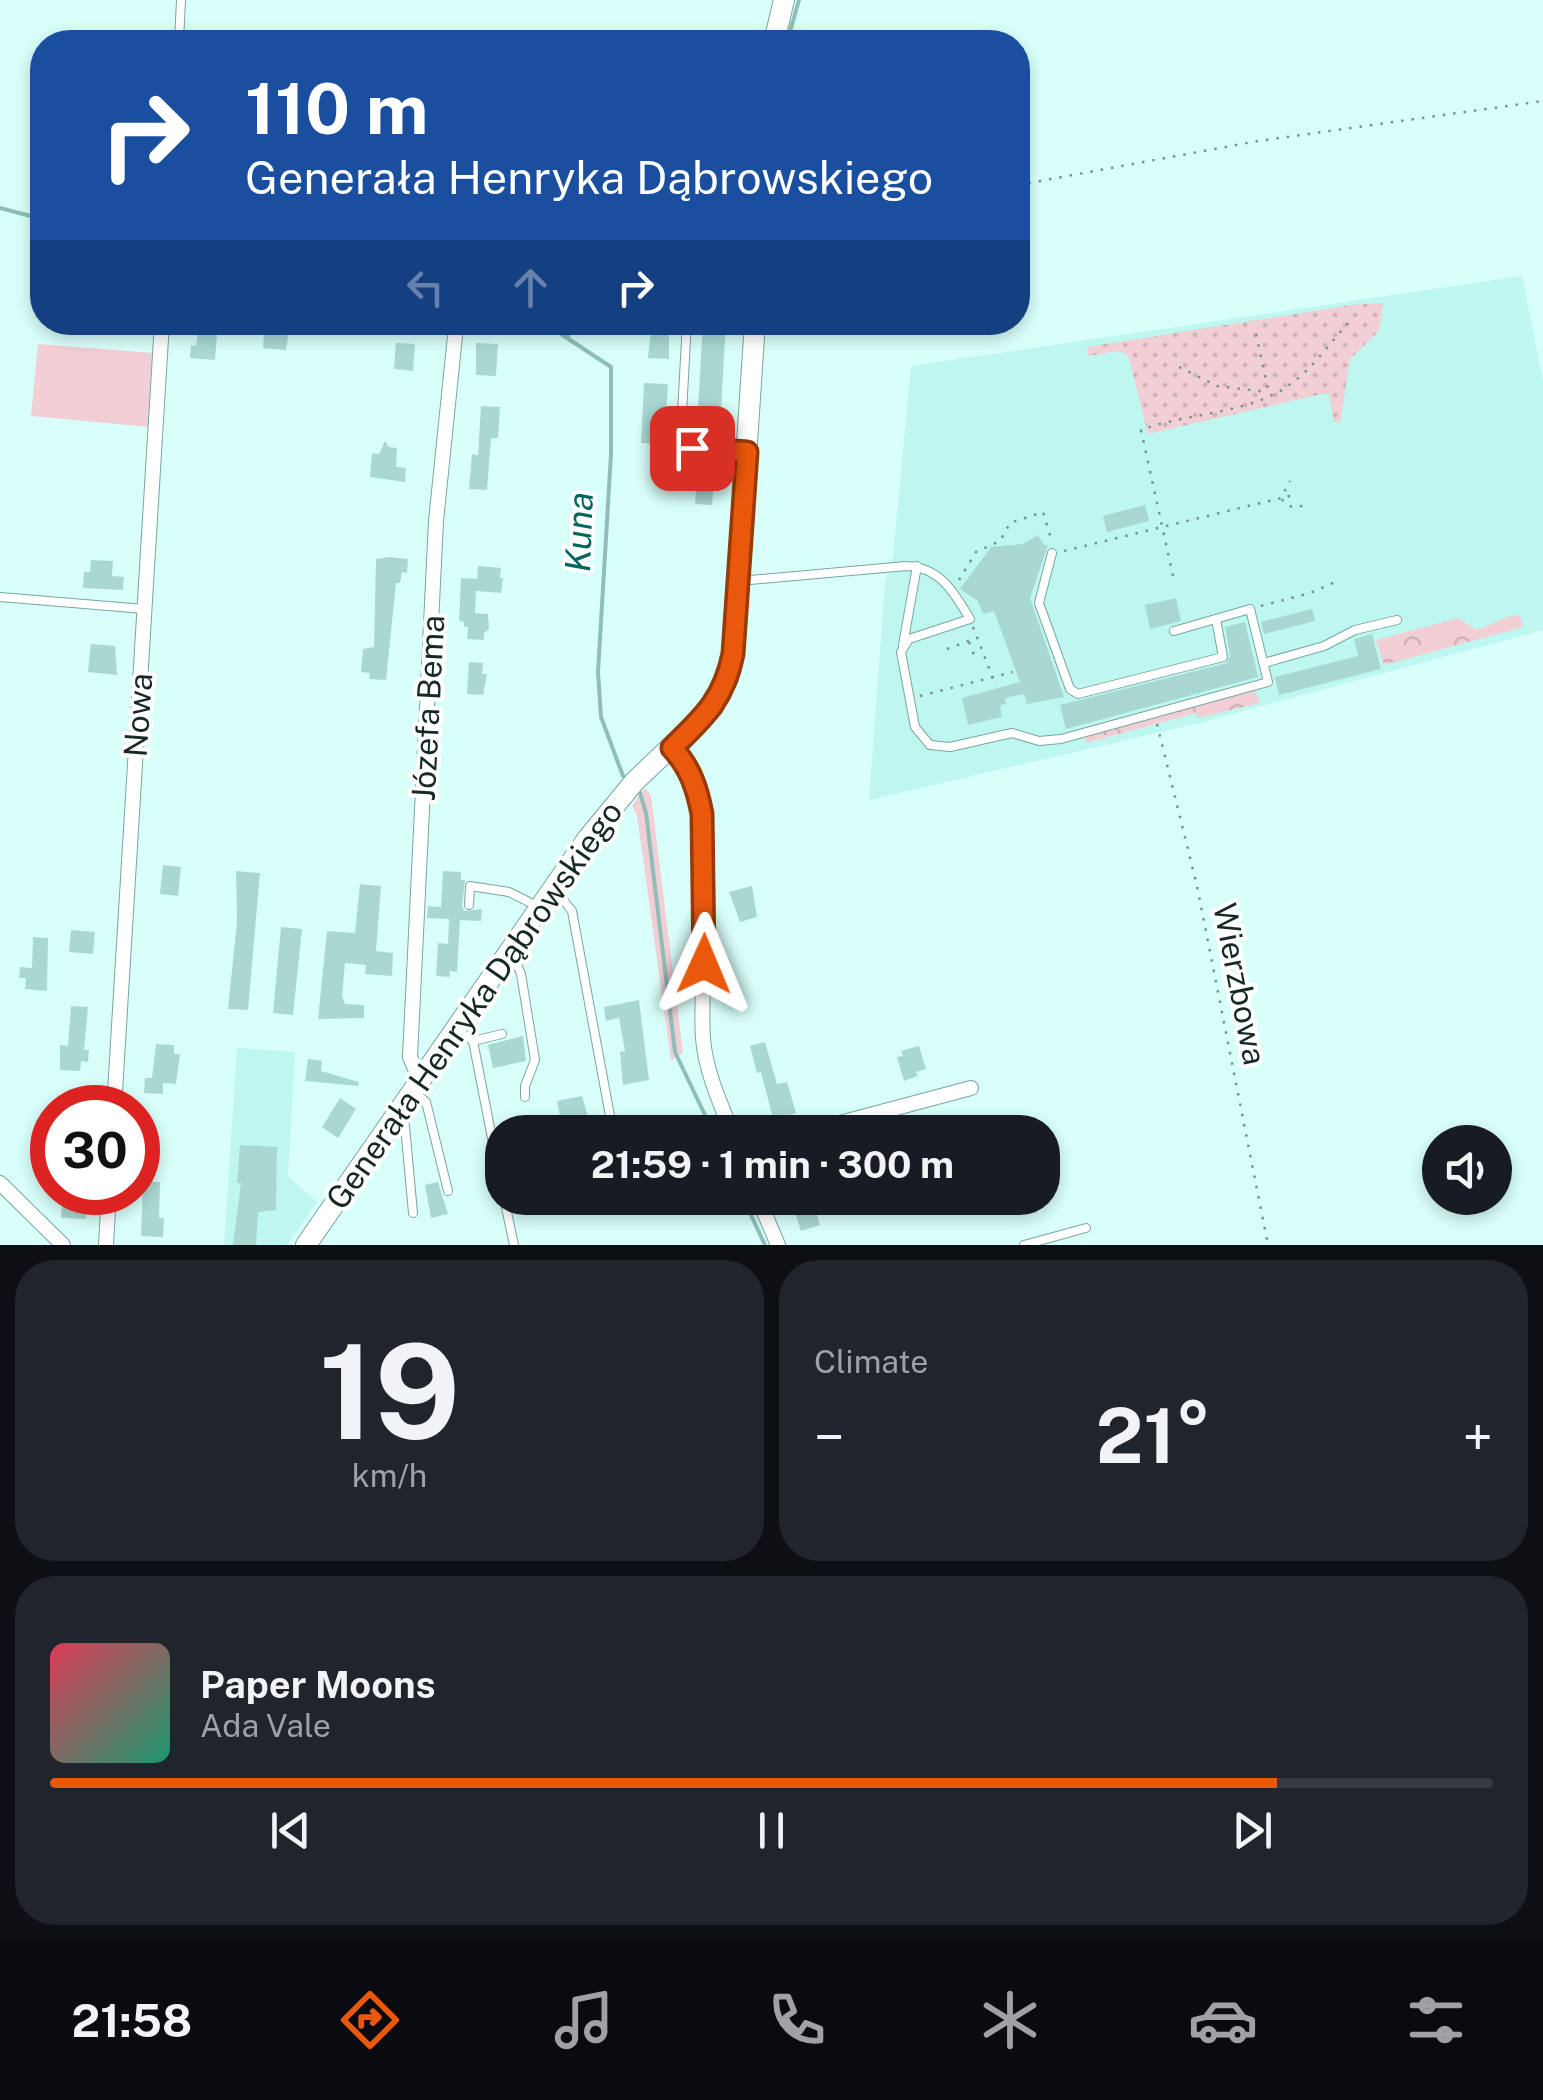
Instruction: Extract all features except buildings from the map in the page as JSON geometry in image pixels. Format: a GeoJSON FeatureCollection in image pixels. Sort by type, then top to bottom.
{"type":"FeatureCollection","features":[{"type":"Feature","properties":{"kind":"street"},"geometry":{"type":"LineString","coordinates":[[777,30],[784,0]]}},
{"type":"Feature","properties":{"kind":"street","name":"Nowa"},"geometry":{"type":"LineString","coordinates":[[115,1085],[161,335]]}},
{"type":"Feature","properties":{"kind":"street","name":"Generała Henryka Dąbrowskiego"},"geometry":{"type":"LineString","coordinates":[[306,1245],[503,958],[614,805],[713,707],[728,678],[739,582],[754,335]]}},
{"type":"Feature","properties":{"kind":"street","name":"Józefa Bema"},"geometry":{"type":"LineString","coordinates":[[418,1083],[410,1057],[414,940],[431,677],[436,521],[455,336]]}},
{"type":"Feature","properties":{"kind":"street"},"geometry":{"type":"LineString","coordinates":[[672,748],[685,762],[700,802],[706,927],[702,1040],[725,1115]]}},
{"type":"Feature","properties":{"kind":"street"},"geometry":{"type":"LineString","coordinates":[[870,1115],[971,1088]]}},
{"type":"Feature","properties":{"kind":"street"},"geometry":{"type":"LineString","coordinates":[[3,1191],[63,1245]]}},
{"type":"Feature","properties":{"kind":"street"},"geometry":{"type":"LineString","coordinates":[[106,1245],[108,1215]]}},
{"type":"Feature","properties":{"kind":"street"},"geometry":{"type":"LineString","coordinates":[[765,1215],[778,1245]]}},
{"type":"Feature","properties":{"kind":"lane"},"geometry":{"type":"LineString","coordinates":[[180,30],[181,0]]}},
{"type":"Feature","properties":{"kind":"lane"},"geometry":{"type":"LineString","coordinates":[[686,335],[681,431],[684,440],[692,448],[747,452]]}},
{"type":"Feature","properties":{"kind":"lane"},"geometry":{"type":"LineString","coordinates":[[1052,553],[1039,603],[1070,689],[1078,694],[1223,658],[1216,619]]}},
{"type":"Feature","properties":{"kind":"lane"},"geometry":{"type":"LineString","coordinates":[[739,582],[917,566],[928,569],[953,590],[970,619],[909,639],[903,645]]}},
{"type":"Feature","properties":{"kind":"lane"},"geometry":{"type":"LineString","coordinates":[[917,566],[902,666],[915,727],[930,746],[950,747],[1012,733],[1039,740],[1061,739],[1268,682],[1250,610],[1174,631]]}},
{"type":"Feature","properties":{"kind":"lane"},"geometry":{"type":"LineString","coordinates":[[0,597],[144,608]]}},
{"type":"Feature","properties":{"kind":"lane"},"geometry":{"type":"LineString","coordinates":[[1264,663],[1324,646],[1354,630],[1397,620]]}},
{"type":"Feature","properties":{"kind":"lane"},"geometry":{"type":"LineString","coordinates":[[469,905],[470,886],[509,892],[539,908]]}},
{"type":"Feature","properties":{"kind":"lane"},"geometry":{"type":"LineString","coordinates":[[552,889],[572,911],[610,1115]]}},
{"type":"Feature","properties":{"kind":"lane"},"geometry":{"type":"LineString","coordinates":[[503,958],[518,968],[532,1039],[535,1060],[525,1097]]}},
{"type":"Feature","properties":{"kind":"lane"},"geometry":{"type":"LineString","coordinates":[[456,1028],[473,1041],[488,1115]]}},
{"type":"Feature","properties":{"kind":"lane"},"geometry":{"type":"LineString","coordinates":[[473,1041],[502,1034]]}},
{"type":"Feature","properties":{"kind":"lane"},"geometry":{"type":"LineString","coordinates":[[418,1083],[448,1190]]}},
{"type":"Feature","properties":{"kind":"lane"},"geometry":{"type":"LineString","coordinates":[[394,1117],[404,1126],[413,1213]]}},
{"type":"Feature","properties":{"kind":"lane"},"geometry":{"type":"LineString","coordinates":[[508,1215],[514,1245]]}},
{"type":"Feature","properties":{"kind":"lane"},"geometry":{"type":"LineString","coordinates":[[1024,1245],[1086,1228]]}},
{"type":"Feature","properties":{"kind":"path"},"geometry":{"type":"LineString","coordinates":[[1030,183],[1258,142],[1543,101]]}},
{"type":"Feature","properties":{"kind":"path"},"geometry":{"type":"LineString","coordinates":[[1173,576],[1141,430],[1269,394],[1303,374],[1351,320]]}},
{"type":"Feature","properties":{"kind":"path"},"geometry":{"type":"LineString","coordinates":[[1256,334],[1269,394]]}},
{"type":"Feature","properties":{"kind":"path"},"geometry":{"type":"LineString","coordinates":[[1179,367],[1217,386],[1269,394]]}},
{"type":"Feature","properties":{"kind":"path"},"geometry":{"type":"LineString","coordinates":[[1281,498],[1290,481]]}},
{"type":"Feature","properties":{"kind":"path"},"geometry":{"type":"LineString","coordinates":[[953,590],[976,552],[1000,541],[1010,522],[1017,518],[1042,512],[1052,553],[1290,496]]}},
{"type":"Feature","properties":{"kind":"path"},"geometry":{"type":"LineString","coordinates":[[1281,498],[1291,507],[1304,505]]}},
{"type":"Feature","properties":{"kind":"path"},"geometry":{"type":"LineString","coordinates":[[1250,610],[1340,580]]}},
{"type":"Feature","properties":{"kind":"path"},"geometry":{"type":"LineString","coordinates":[[970,619],[996,686]]}},
{"type":"Feature","properties":{"kind":"path"},"geometry":{"type":"LineString","coordinates":[[947,649],[978,638]]}},
{"type":"Feature","properties":{"kind":"path"},"geometry":{"type":"LineString","coordinates":[[969,641],[974,655]]}},
{"type":"Feature","properties":{"kind":"path"},"geometry":{"type":"LineString","coordinates":[[909,699],[1013,672]]}},
{"type":"Feature","properties":{"kind":"path","name":"Wierzbowa"},"geometry":{"type":"LineString","coordinates":[[1162,733],[1198,886],[1268,1245]]}},
{"type":"Feature","properties":{"kind":"shaded area"},"geometry":{"type":"Polygon","coordinates":[[[1522,276],[1543,381],[1543,630],[1199,723],[869,800],[885,583],[893,556],[911,366],[1522,276]]]}},
{"type":"Feature","properties":{"kind":"shaded area"},"geometry":{"type":"Polygon","coordinates":[[[237,1048],[295,1052],[288,1176],[317,1202],[287,1245],[224,1245],[237,1048]]]}},
{"type":"Feature","properties":{"kind":"green space"},"geometry":{"type":"Polygon","coordinates":[[[1383,303],[1379,331],[1350,359],[1340,423],[1334,422],[1329,394],[1322,394],[1148,434],[1128,355],[1118,351],[1088,356],[1087,347],[1383,303]]]}},
{"type":"Feature","properties":{"kind":"green space"},"geometry":{"type":"Polygon","coordinates":[[[38,344],[153,353],[148,427],[31,416],[38,344]]]}},
{"type":"Feature","properties":{"kind":"green space"},"geometry":{"type":"Polygon","coordinates":[[[1520,615],[1523,627],[1384,665],[1376,640],[1458,618],[1477,630],[1520,615]]]}},
{"type":"Feature","properties":{"kind":"green space"},"geometry":{"type":"Polygon","coordinates":[[[1255,690],[1260,703],[1198,718],[1196,713],[1086,743],[1084,735],[1255,690]]]}},
{"type":"Feature","properties":{"kind":"green space"},"geometry":{"type":"Polygon","coordinates":[[[645,788],[651,796],[683,1053],[671,1060],[637,815],[632,806],[645,788]]]}},
{"type":"Feature","properties":{"kind":"waterway"},"geometry":{"type":"LineString","coordinates":[[791,30],[799,0]]}},
{"type":"Feature","properties":{"kind":"waterway","name":"Kuna"},"geometry":{"type":"LineString","coordinates":[[0,208],[30,216]]}},
{"type":"Feature","properties":{"kind":"waterway","name":"Kuna"},"geometry":{"type":"LineString","coordinates":[[563,335],[611,367],[611,454],[598,672],[601,717],[623,776]]}},
{"type":"Feature","properties":{"kind":"waterway","name":"Kuna"},"geometry":{"type":"LineString","coordinates":[[640,793],[646,813],[675,1052],[705,1115]]}},
{"type":"Feature","properties":{"kind":"waterway","name":"Kuna"},"geometry":{"type":"LineString","coordinates":[[751,1215],[765,1245]]}},
{"type":"Feature","properties":{"kind":"route"},"geometry":{"type":"LineString","coordinates":[[692,448],[747,452],[728,678],[713,707],[672,748],[685,762],[698,790],[702,814],[704,964]]}}]}
